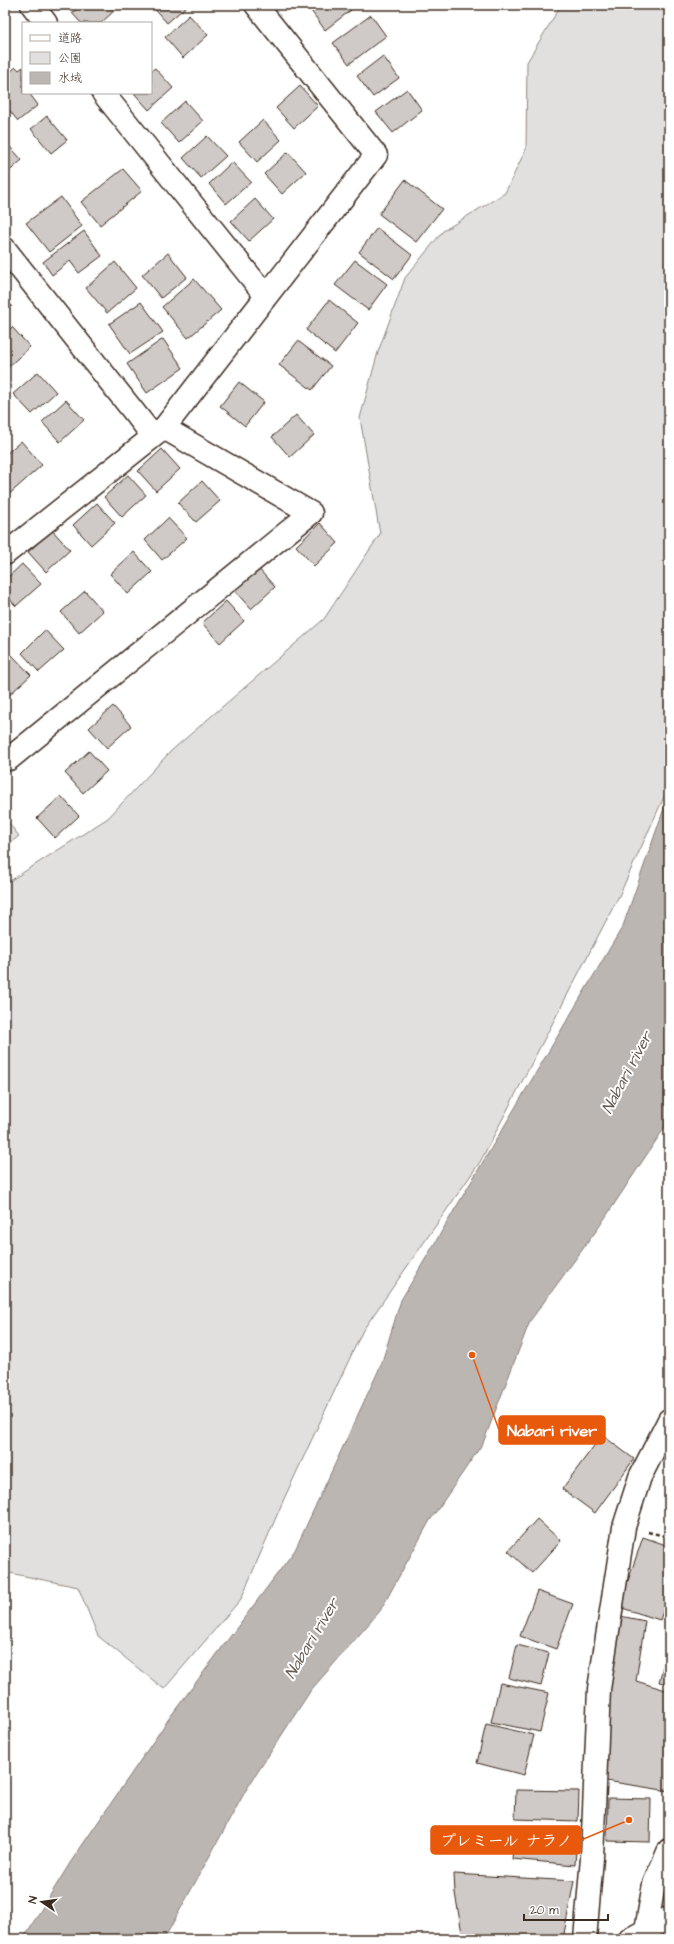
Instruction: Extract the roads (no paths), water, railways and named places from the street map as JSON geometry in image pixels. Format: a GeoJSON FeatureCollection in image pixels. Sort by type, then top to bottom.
{"type":"FeatureCollection","features":[{"type":"Feature","properties":{"kind":"street"},"geometry":{"type":"LineString","coordinates":[[32,5],[45,22]]}},
{"type":"Feature","properties":{"kind":"street"},"geometry":{"type":"LineString","coordinates":[[8,546],[159,432],[376,155],[256,5]]}},
{"type":"Feature","properties":{"kind":"street"},"geometry":{"type":"LineString","coordinates":[[104,94],[266,296]]}},
{"type":"Feature","properties":{"kind":"street"},"geometry":{"type":"LineString","coordinates":[[5,249],[159,432],[311,513],[9,759],[5,756]]}},
{"type":"Feature","properties":{"kind":"street"},"geometry":{"type":"LineString","coordinates":[[585,1939],[592,1858],[599,1689],[624,1527],[640,1477],[669,1420]]}},
{"type":"Feature","properties":{"kind":"street"},"geometry":{"type":"LineString","coordinates":[[638,1935],[654,1884],[669,1850]]}},
{"type":"Feature","properties":{"kind":"street"},"geometry":{"type":"LineString","coordinates":[[638,1935],[669,1918]]}},
{"type":"Feature","properties":{"kind":"water"},"geometry":{"type":"Polygon","coordinates":[[[669,794],[669,1110],[665,1127],[599,1227],[530,1321],[483,1443],[429,1522],[380,1611],[311,1690],[246,1790],[164,1939],[23,1939],[70,1863],[170,1717],[295,1550],[381,1365],[401,1300],[623,926],[669,794]]]}},
{"type":"Feature","properties":{"kind":"place","name":"Nabari river"},"geometry":{"type":"Point","coordinates":[472,1355]}},
{"type":"Feature","properties":{"kind":"place","name":"プレミール ナラノ"},"geometry":{"type":"Point","coordinates":[629,1820]}}]}
